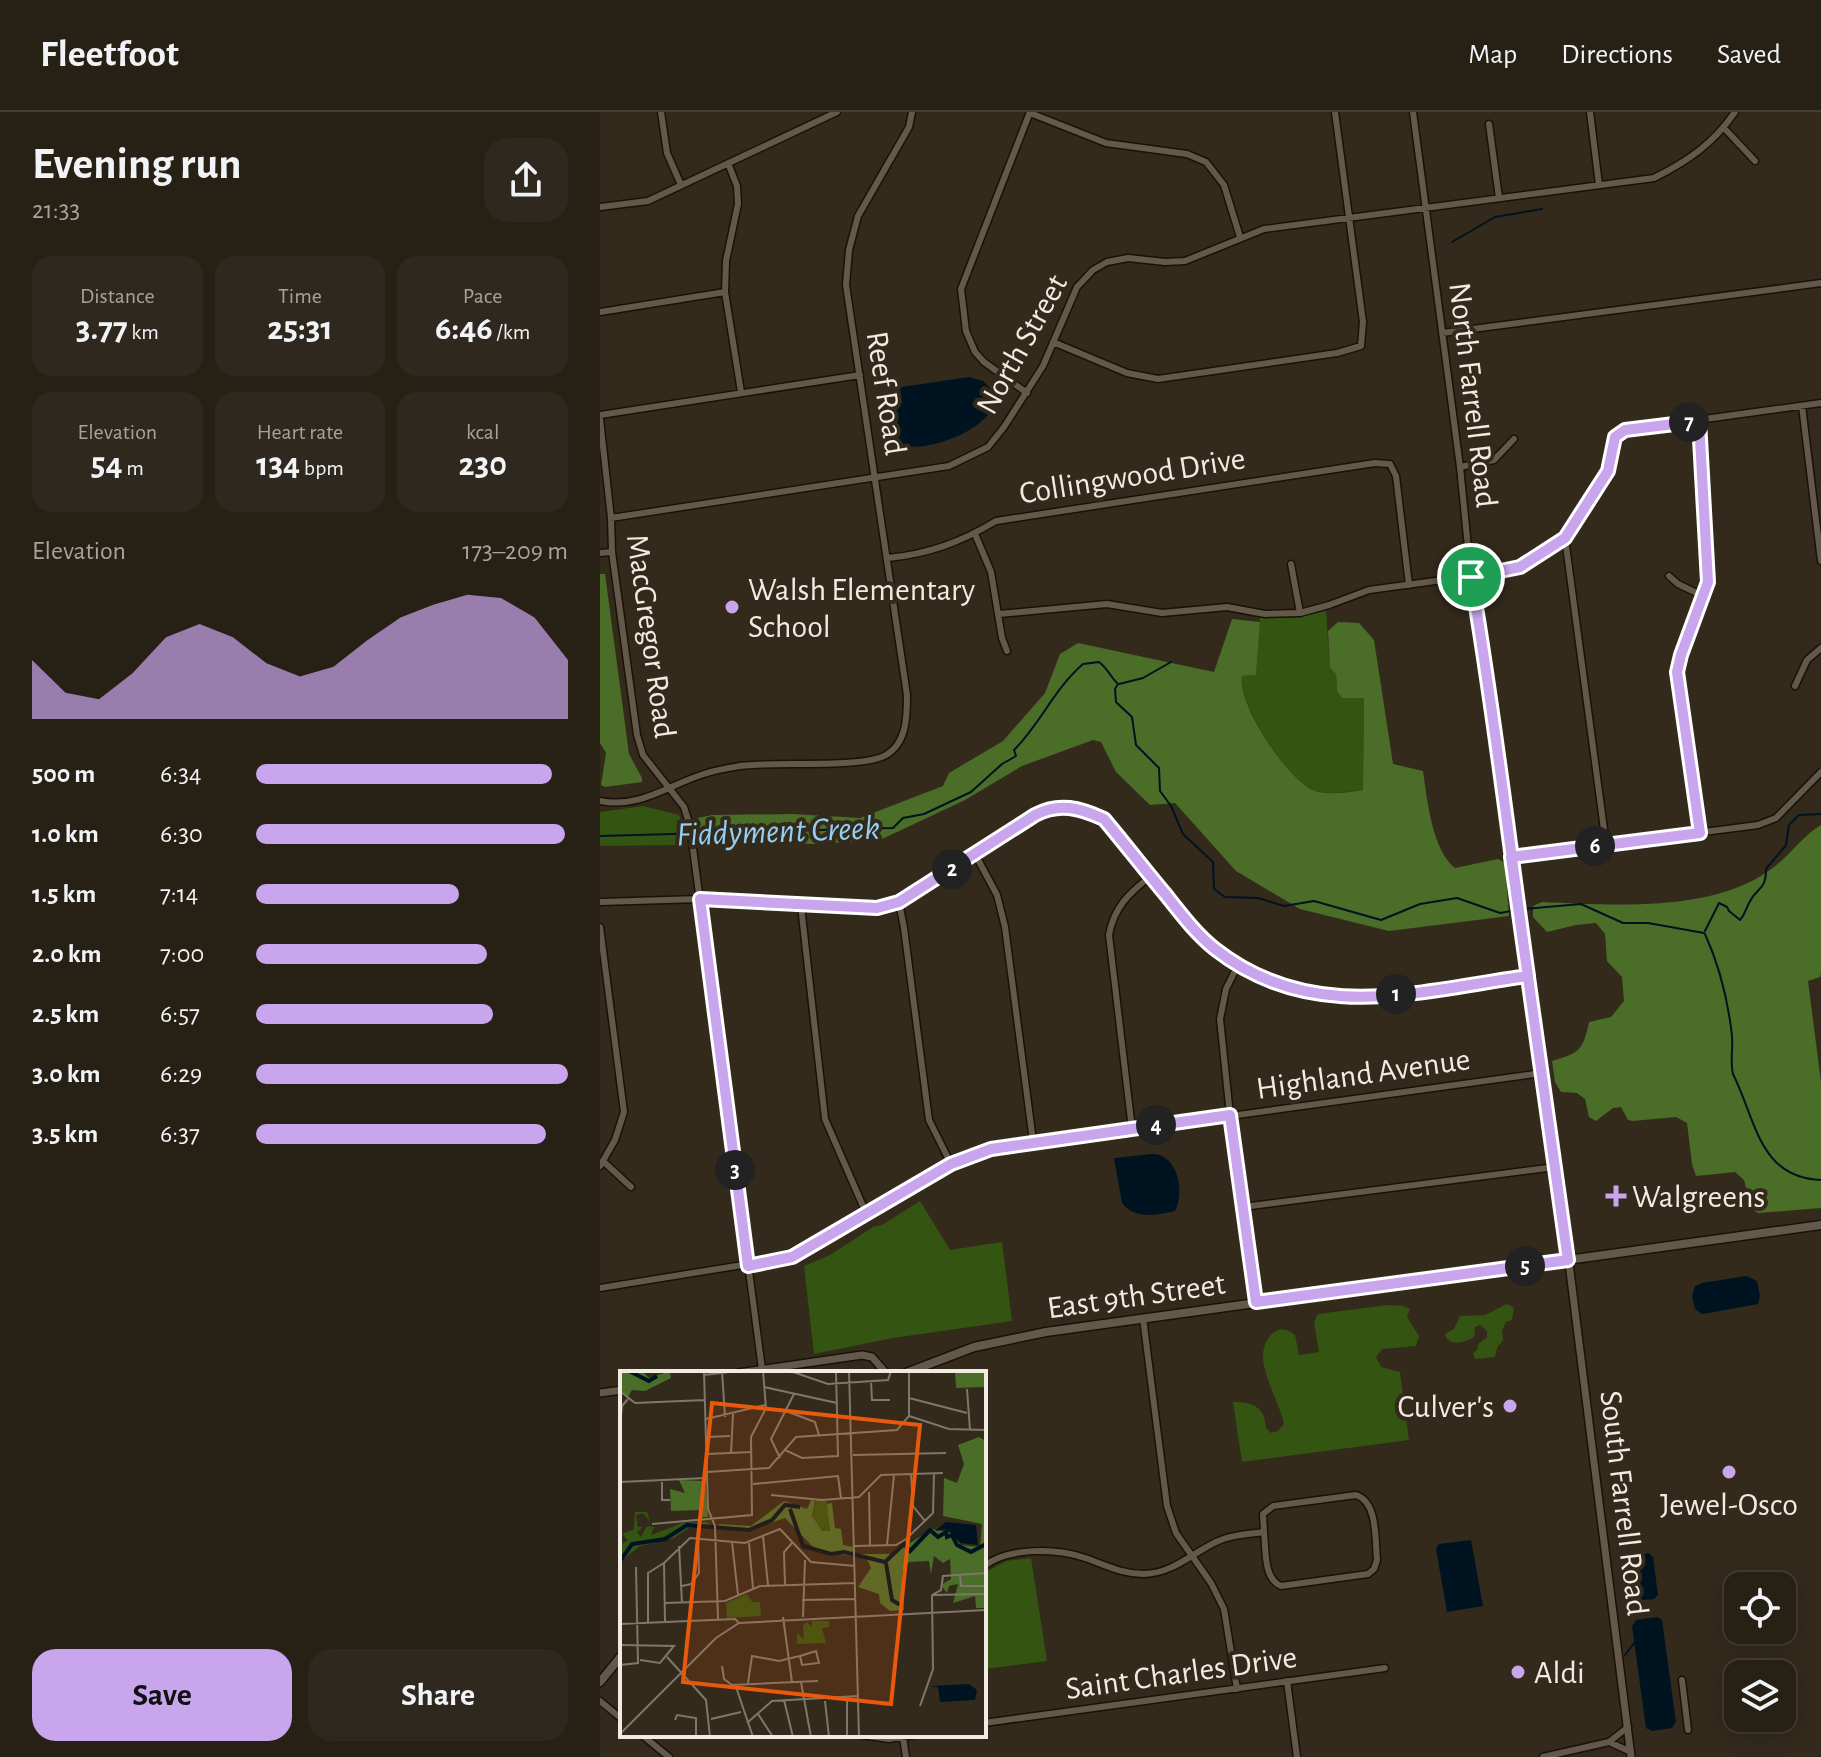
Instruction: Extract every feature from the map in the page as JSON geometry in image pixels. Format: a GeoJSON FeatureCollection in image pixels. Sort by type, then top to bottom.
{"type":"FeatureCollection","features":[{"type":"Feature","properties":{"kind":"main road","name":"East 9th Street"},"geometry":{"type":"LineString","coordinates":[[911,1371],[945,1356],[1000,1340],[1568,1257],[1821,1225]]}},
{"type":"Feature","properties":{"kind":"main road"},"geometry":{"type":"LineString","coordinates":[[600,1682],[620,1657]]}},
{"type":"Feature","properties":{"kind":"street"},"geometry":{"type":"LineString","coordinates":[[661,112],[667,153],[681,185]]}},
{"type":"Feature","properties":{"kind":"street"},"geometry":{"type":"LineString","coordinates":[[600,207],[648,201],[837,112]]}},
{"type":"Feature","properties":{"kind":"street","name":"Reef Road"},"geometry":{"type":"LineString","coordinates":[[600,801],[634,803],[704,773],[740,766],[779,762],[813,764],[886,755],[902,738],[907,718],[907,695],[846,285],[849,250],[858,216],[909,127],[912,112]]}},
{"type":"Feature","properties":{"kind":"street"},"geometry":{"type":"LineString","coordinates":[[1027,393],[984,362],[971,346],[964,322],[961,289],[1030,112],[1106,143],[1187,154],[1206,162],[1224,185],[1240,237]]}},
{"type":"Feature","properties":{"kind":"street"},"geometry":{"type":"LineString","coordinates":[[1053,342],[1127,373],[1158,379],[1337,353],[1361,346],[1363,322],[1335,112]]}},
{"type":"Feature","properties":{"kind":"street","name":"North Farrell Road"},"geometry":{"type":"LineString","coordinates":[[1413,112],[1460,467],[1471,577],[1484,649],[1568,1257]]}},
{"type":"Feature","properties":{"kind":"street"},"geometry":{"type":"LineString","coordinates":[[1590,112],[1599,185]]}},
{"type":"Feature","properties":{"kind":"street","name":"North Street"},"geometry":{"type":"LineString","coordinates":[[611,518],[949,466],[969,458],[988,447],[1027,393],[1077,287],[1100,266],[1128,258],[1165,262],[1192,259],[1264,229],[1654,178],[1690,160],[1724,128],[1735,112]]}},
{"type":"Feature","properties":{"kind":"street"},"geometry":{"type":"LineString","coordinates":[[1489,124],[1499,198]]}},
{"type":"Feature","properties":{"kind":"street"},"geometry":{"type":"LineString","coordinates":[[1724,128],[1755,161]]}},
{"type":"Feature","properties":{"kind":"street"},"geometry":{"type":"LineString","coordinates":[[728,163],[737,186],[738,204],[726,261],[725,292],[741,392]]}},
{"type":"Feature","properties":{"kind":"street"},"geometry":{"type":"LineString","coordinates":[[1442,333],[1821,283]]}},
{"type":"Feature","properties":{"kind":"street"},"geometry":{"type":"LineString","coordinates":[[600,312],[725,292]]}},
{"type":"Feature","properties":{"kind":"street"},"geometry":{"type":"LineString","coordinates":[[600,417],[860,375]]}},
{"type":"Feature","properties":{"kind":"street"},"geometry":{"type":"LineString","coordinates":[[999,614],[1107,604],[1162,613],[1227,607],[1265,614],[1300,613],[1369,590],[1471,577],[1520,567],[1565,538],[1608,471],[1615,437],[1625,430],[1821,403]]}},
{"type":"Feature","properties":{"kind":"street"},"geometry":{"type":"LineString","coordinates":[[1802,406],[1821,561]]}},
{"type":"Feature","properties":{"kind":"street","name":"MacGregor Road"},"geometry":{"type":"LineString","coordinates":[[600,417],[612,552],[637,735],[643,755],[684,807],[690,826],[762,1369]]}},
{"type":"Feature","properties":{"kind":"street"},"geometry":{"type":"LineString","coordinates":[[1699,421],[1708,582],[1677,672],[1700,833]]}},
{"type":"Feature","properties":{"kind":"street"},"geometry":{"type":"LineString","coordinates":[[1460,467],[1494,460],[1514,439]]}},
{"type":"Feature","properties":{"kind":"street","name":"Collingwood Drive"},"geometry":{"type":"LineString","coordinates":[[888,558],[918,555],[950,546],[996,521],[1360,465],[1390,464],[1396,476],[1409,585]]}},
{"type":"Feature","properties":{"kind":"street"},"geometry":{"type":"LineString","coordinates":[[975,534],[991,572],[1007,651]]}},
{"type":"Feature","properties":{"kind":"street"},"geometry":{"type":"LineString","coordinates":[[1565,538],[1606,844]]}},
{"type":"Feature","properties":{"kind":"street"},"geometry":{"type":"LineString","coordinates":[[600,553],[612,552]]}},
{"type":"Feature","properties":{"kind":"street"},"geometry":{"type":"LineString","coordinates":[[1291,564],[1300,613]]}},
{"type":"Feature","properties":{"kind":"street"},"geometry":{"type":"LineString","coordinates":[[1669,576],[1703,596]]}},
{"type":"Feature","properties":{"kind":"street"},"geometry":{"type":"LineString","coordinates":[[1795,686],[1807,660],[1821,648]]}},
{"type":"Feature","properties":{"kind":"street"},"geometry":{"type":"LineString","coordinates":[[1511,857],[1758,825],[1776,818],[1821,772]]}},
{"type":"Feature","properties":{"kind":"street"},"geometry":{"type":"LineString","coordinates":[[600,902],[700,899],[877,908],[899,902],[1040,812],[1060,807],[1075,808],[1104,819],[1195,930],[1215,949],[1238,965],[1291,988],[1320,996],[1350,998],[1528,976]]}},
{"type":"Feature","properties":{"kind":"street"},"geometry":{"type":"LineString","coordinates":[[975,854],[997,895],[1005,927],[1033,1141]]}},
{"type":"Feature","properties":{"kind":"street"},"geometry":{"type":"LineString","coordinates":[[1132,1129],[1109,935],[1112,917],[1127,894],[1151,876]]}},
{"type":"Feature","properties":{"kind":"street"},"geometry":{"type":"LineString","coordinates":[[899,902],[929,1120],[951,1164]]}},
{"type":"Feature","properties":{"kind":"street"},"geometry":{"type":"LineString","coordinates":[[801,906],[825,1119],[866,1213]]}},
{"type":"Feature","properties":{"kind":"street"},"geometry":{"type":"LineString","coordinates":[[600,927],[624,1112],[615,1140],[602,1164],[631,1187]]}},
{"type":"Feature","properties":{"kind":"street"},"geometry":{"type":"LineString","coordinates":[[1238,965],[1226,989],[1220,1019],[1256,1302]]}},
{"type":"Feature","properties":{"kind":"street","name":"Highland Avenue"},"geometry":{"type":"LineString","coordinates":[[600,1288],[792,1257],[951,1164],[991,1149],[1542,1073]]}},
{"type":"Feature","properties":{"kind":"street"},"geometry":{"type":"LineString","coordinates":[[1243,1207],[1555,1167]]}},
{"type":"Feature","properties":{"kind":"street","name":"South Farrell Road"},"geometry":{"type":"LineString","coordinates":[[1568,1257],[1631,1754]]}},
{"type":"Feature","properties":{"kind":"street"},"geometry":{"type":"LineString","coordinates":[[1143,1318],[1167,1506],[1176,1533],[1211,1583],[1224,1609],[1237,1689]]}},
{"type":"Feature","properties":{"kind":"street"},"geometry":{"type":"LineString","coordinates":[[750,1371],[862,1355],[872,1357],[884,1371]]}},
{"type":"Feature","properties":{"kind":"street"},"geometry":{"type":"LineString","coordinates":[[600,1393],[620,1390]]}},
{"type":"Feature","properties":{"kind":"street"},"geometry":{"type":"LineString","coordinates":[[1356,1495],[1363,1497],[1371,1509],[1377,1560],[1368,1574],[1281,1586],[1274,1583],[1270,1576],[1264,1532],[1263,1514],[1273,1506],[1356,1495]]}},
{"type":"Feature","properties":{"kind":"street"},"geometry":{"type":"LineString","coordinates":[[986,1565],[999,1558],[1040,1552],[1066,1554],[1085,1558],[1109,1569],[1146,1574],[1162,1571],[1219,1540],[1264,1532]]}},
{"type":"Feature","properties":{"kind":"street","name":"Saint Charles Drive"},"geometry":{"type":"LineString","coordinates":[[986,1723],[1385,1668]]}},
{"type":"Feature","properties":{"kind":"street"},"geometry":{"type":"LineString","coordinates":[[1682,1680],[1688,1730]]}},
{"type":"Feature","properties":{"kind":"street"},"geometry":{"type":"LineString","coordinates":[[1287,1681],[1297,1757]]}},
{"type":"Feature","properties":{"kind":"street"},"geometry":{"type":"LineString","coordinates":[[600,1701],[620,1717]]}},
{"type":"Feature","properties":{"kind":"street"},"geometry":{"type":"LineString","coordinates":[[1543,1757],[1609,1742],[1628,1727]]}},
{"type":"Feature","properties":{"kind":"street"},"geometry":{"type":"LineString","coordinates":[[644,1737],[669,1757]]}},
{"type":"Feature","properties":{"kind":"street"},"geometry":{"type":"LineString","coordinates":[[875,1737],[903,1737],[906,1757]]}},
{"type":"Feature","properties":{"kind":"street"},"geometry":{"type":"LineString","coordinates":[[1609,1742],[1631,1754]]}},
{"type":"Feature","properties":{"kind":"green space"},"geometry":{"type":"Polygon","coordinates":[[[600,574],[605,574],[629,754],[642,778],[642,782],[605,787],[601,785],[606,753],[600,743],[600,574]]]}},
{"type":"Feature","properties":{"kind":"green space"},"geometry":{"type":"Polygon","coordinates":[[[1326,611],[1330,668],[1336,674],[1337,691],[1342,698],[1364,698],[1363,790],[1325,793],[1302,783],[1266,739],[1243,688],[1242,676],[1256,675],[1260,617],[1292,618],[1326,611]]]}},
{"type":"Feature","properties":{"kind":"green space"},"geometry":{"type":"Polygon","coordinates":[[[1232,619],[1260,622],[1256,675],[1242,676],[1247,704],[1266,740],[1303,783],[1318,792],[1331,793],[1363,790],[1364,698],[1342,698],[1337,691],[1336,674],[1330,668],[1328,631],[1338,622],[1359,623],[1374,640],[1393,764],[1423,771],[1436,837],[1447,860],[1455,868],[1498,859],[1505,863],[1509,916],[1389,931],[1300,909],[1236,871],[1175,803],[1150,805],[1116,772],[1101,742],[1093,740],[1022,766],[965,800],[880,840],[813,844],[701,841],[698,818],[712,815],[793,814],[860,818],[943,786],[949,773],[1003,741],[1045,693],[1060,654],[1078,643],[1214,672],[1232,619]]]}},
{"type":"Feature","properties":{"kind":"green space"},"geometry":{"type":"Polygon","coordinates":[[[643,806],[679,815],[687,841],[681,845],[600,846],[600,812],[643,806]]]}},
{"type":"Feature","properties":{"kind":"green space"},"geometry":{"type":"Polygon","coordinates":[[[1821,825],[1821,974],[1808,981],[1821,1082],[1821,1208],[1758,1213],[1752,1209],[1744,1180],[1735,1172],[1696,1176],[1687,1123],[1676,1117],[1628,1120],[1621,1107],[1613,1108],[1596,1121],[1589,1117],[1585,1099],[1577,1093],[1561,1092],[1555,1082],[1552,1061],[1568,1056],[1582,1045],[1589,1022],[1611,1017],[1624,1001],[1622,977],[1607,961],[1605,934],[1596,923],[1547,932],[1533,917],[1533,906],[1542,902],[1629,905],[1690,900],[1719,894],[1746,884],[1770,870],[1821,825]]]}},
{"type":"Feature","properties":{"kind":"green space"},"geometry":{"type":"Polygon","coordinates":[[[920,1201],[950,1250],[1002,1242],[1012,1321],[893,1338],[814,1354],[804,1266],[830,1255],[920,1201]]]}},
{"type":"Feature","properties":{"kind":"green space"},"geometry":{"type":"Polygon","coordinates":[[[1507,1304],[1514,1308],[1512,1320],[1506,1322],[1502,1331],[1503,1340],[1495,1357],[1475,1359],[1473,1353],[1487,1337],[1487,1331],[1480,1325],[1475,1327],[1474,1337],[1467,1340],[1457,1343],[1447,1339],[1445,1334],[1454,1329],[1460,1316],[1485,1315],[1507,1304]]]}},
{"type":"Feature","properties":{"kind":"green space"},"geometry":{"type":"Polygon","coordinates":[[[1388,1305],[1410,1309],[1407,1317],[1419,1336],[1416,1346],[1382,1349],[1376,1357],[1381,1367],[1400,1372],[1409,1440],[1242,1462],[1233,1402],[1257,1407],[1271,1433],[1284,1424],[1263,1363],[1269,1337],[1278,1330],[1289,1331],[1295,1335],[1299,1355],[1319,1352],[1314,1322],[1318,1314],[1388,1305]]]}},
{"type":"Feature","properties":{"kind":"green space"},"geometry":{"type":"Polygon","coordinates":[[[1031,1558],[1047,1661],[986,1669],[986,1572],[1006,1561],[1031,1558]]]}},
{"type":"Feature","properties":{"kind":"water"},"geometry":{"type":"Polygon","coordinates":[[[969,377],[983,381],[995,393],[994,405],[986,417],[974,427],[942,442],[910,447],[898,444],[885,407],[887,393],[895,388],[969,377]]]}},
{"type":"Feature","properties":{"kind":"water"},"geometry":{"type":"Polygon","coordinates":[[[1152,1154],[1168,1160],[1177,1175],[1179,1194],[1175,1211],[1140,1214],[1122,1203],[1114,1158],[1152,1154]]]}},
{"type":"Feature","properties":{"kind":"water"},"geometry":{"type":"Polygon","coordinates":[[[1746,1276],[1757,1281],[1758,1304],[1702,1314],[1695,1309],[1692,1296],[1695,1286],[1746,1276]]]}},
{"type":"Feature","properties":{"kind":"water"},"geometry":{"type":"Polygon","coordinates":[[[1471,1540],[1483,1606],[1447,1612],[1436,1549],[1439,1544],[1471,1540]]]}},
{"type":"Feature","properties":{"kind":"water"},"geometry":{"type":"Polygon","coordinates":[[[1649,1553],[1653,1557],[1658,1595],[1654,1599],[1630,1601],[1624,1558],[1649,1553]]]}},
{"type":"Feature","properties":{"kind":"water"},"geometry":{"type":"Polygon","coordinates":[[[1657,1617],[1662,1620],[1676,1722],[1672,1728],[1652,1731],[1646,1728],[1632,1626],[1636,1620],[1657,1617]]]}},
{"type":"Feature","properties":{"kind":"waterway"},"geometry":{"type":"LineString","coordinates":[[1452,242],[1495,217],[1542,209]]}},
{"type":"Feature","properties":{"kind":"waterway","name":"Fiddyment Creek"},"geometry":{"type":"LineString","coordinates":[[600,836],[893,828],[903,818],[924,814],[971,792],[1002,764],[1016,756],[1014,750],[1083,664],[1099,662],[1117,683]]}},
{"type":"Feature","properties":{"kind":"waterway"},"geometry":{"type":"LineString","coordinates":[[1119,684],[1143,678],[1171,662]]}},
{"type":"Feature","properties":{"kind":"waterway","name":"Fiddyment Creek"},"geometry":{"type":"LineString","coordinates":[[1118,684],[1115,689],[1116,702],[1132,717],[1136,745],[1159,768],[1160,791],[1171,806],[1183,834],[1213,862],[1214,889],[1225,897],[1258,898],[1284,906],[1314,901],[1381,920],[1420,904],[1457,898],[1500,913],[1517,910]]}},
{"type":"Feature","properties":{"kind":"waterway","name":"Fiddyment Creek"},"geometry":{"type":"LineString","coordinates":[[1705,931],[1719,903],[1740,920],[1763,885],[1766,869],[1786,845],[1789,825],[1799,815],[1821,814]]}},
{"type":"Feature","properties":{"kind":"waterway","name":"Fiddyment Creek"},"geometry":{"type":"LineString","coordinates":[[1523,909],[1581,904],[1623,923],[1648,923],[1704,933]]}},
{"type":"Feature","properties":{"kind":"waterway"},"geometry":{"type":"LineString","coordinates":[[1705,934],[1726,997],[1732,1036],[1733,1074],[1762,1144],[1784,1169],[1800,1177],[1821,1180]]}},
{"type":"Feature","properties":{"kind":"waterway"},"geometry":{"type":"LineString","coordinates":[[1625,1655],[1635,1642]]}},
{"type":"Feature","properties":{"kind":"place","name":"Walsh Elementary School"},"geometry":{"type":"Point","coordinates":[732,607]}},
{"type":"Feature","properties":{"kind":"place","name":"Walgreens"},"geometry":{"type":"Point","coordinates":[1616,1196]}},
{"type":"Feature","properties":{"kind":"place","name":"Culver's"},"geometry":{"type":"Point","coordinates":[1510,1406]}},
{"type":"Feature","properties":{"kind":"place","name":"Jewel-Osco"},"geometry":{"type":"Point","coordinates":[1729,1472]}},
{"type":"Feature","properties":{"kind":"place","name":"Aldi"},"geometry":{"type":"Point","coordinates":[1518,1672]}},
{"type":"Feature","properties":{"kind":"route"},"geometry":{"type":"LineString","coordinates":[[1471,577],[1484,649],[1517,902],[1528,976],[1374,997],[1350,998],[1311,994],[1271,981],[1238,965],[1195,930],[1104,819],[1082,809],[1068,807],[1045,810],[1035,815],[899,902],[877,908],[700,899],[748,1266],[792,1257],[951,1164],[991,1149],[1230,1115],[1256,1302],[1568,1260],[1511,857],[1606,844],[1700,833],[1677,672],[1708,582],[1699,421],[1625,430],[1615,437],[1608,471],[1565,538],[1520,567],[1471,577]]}}]}
